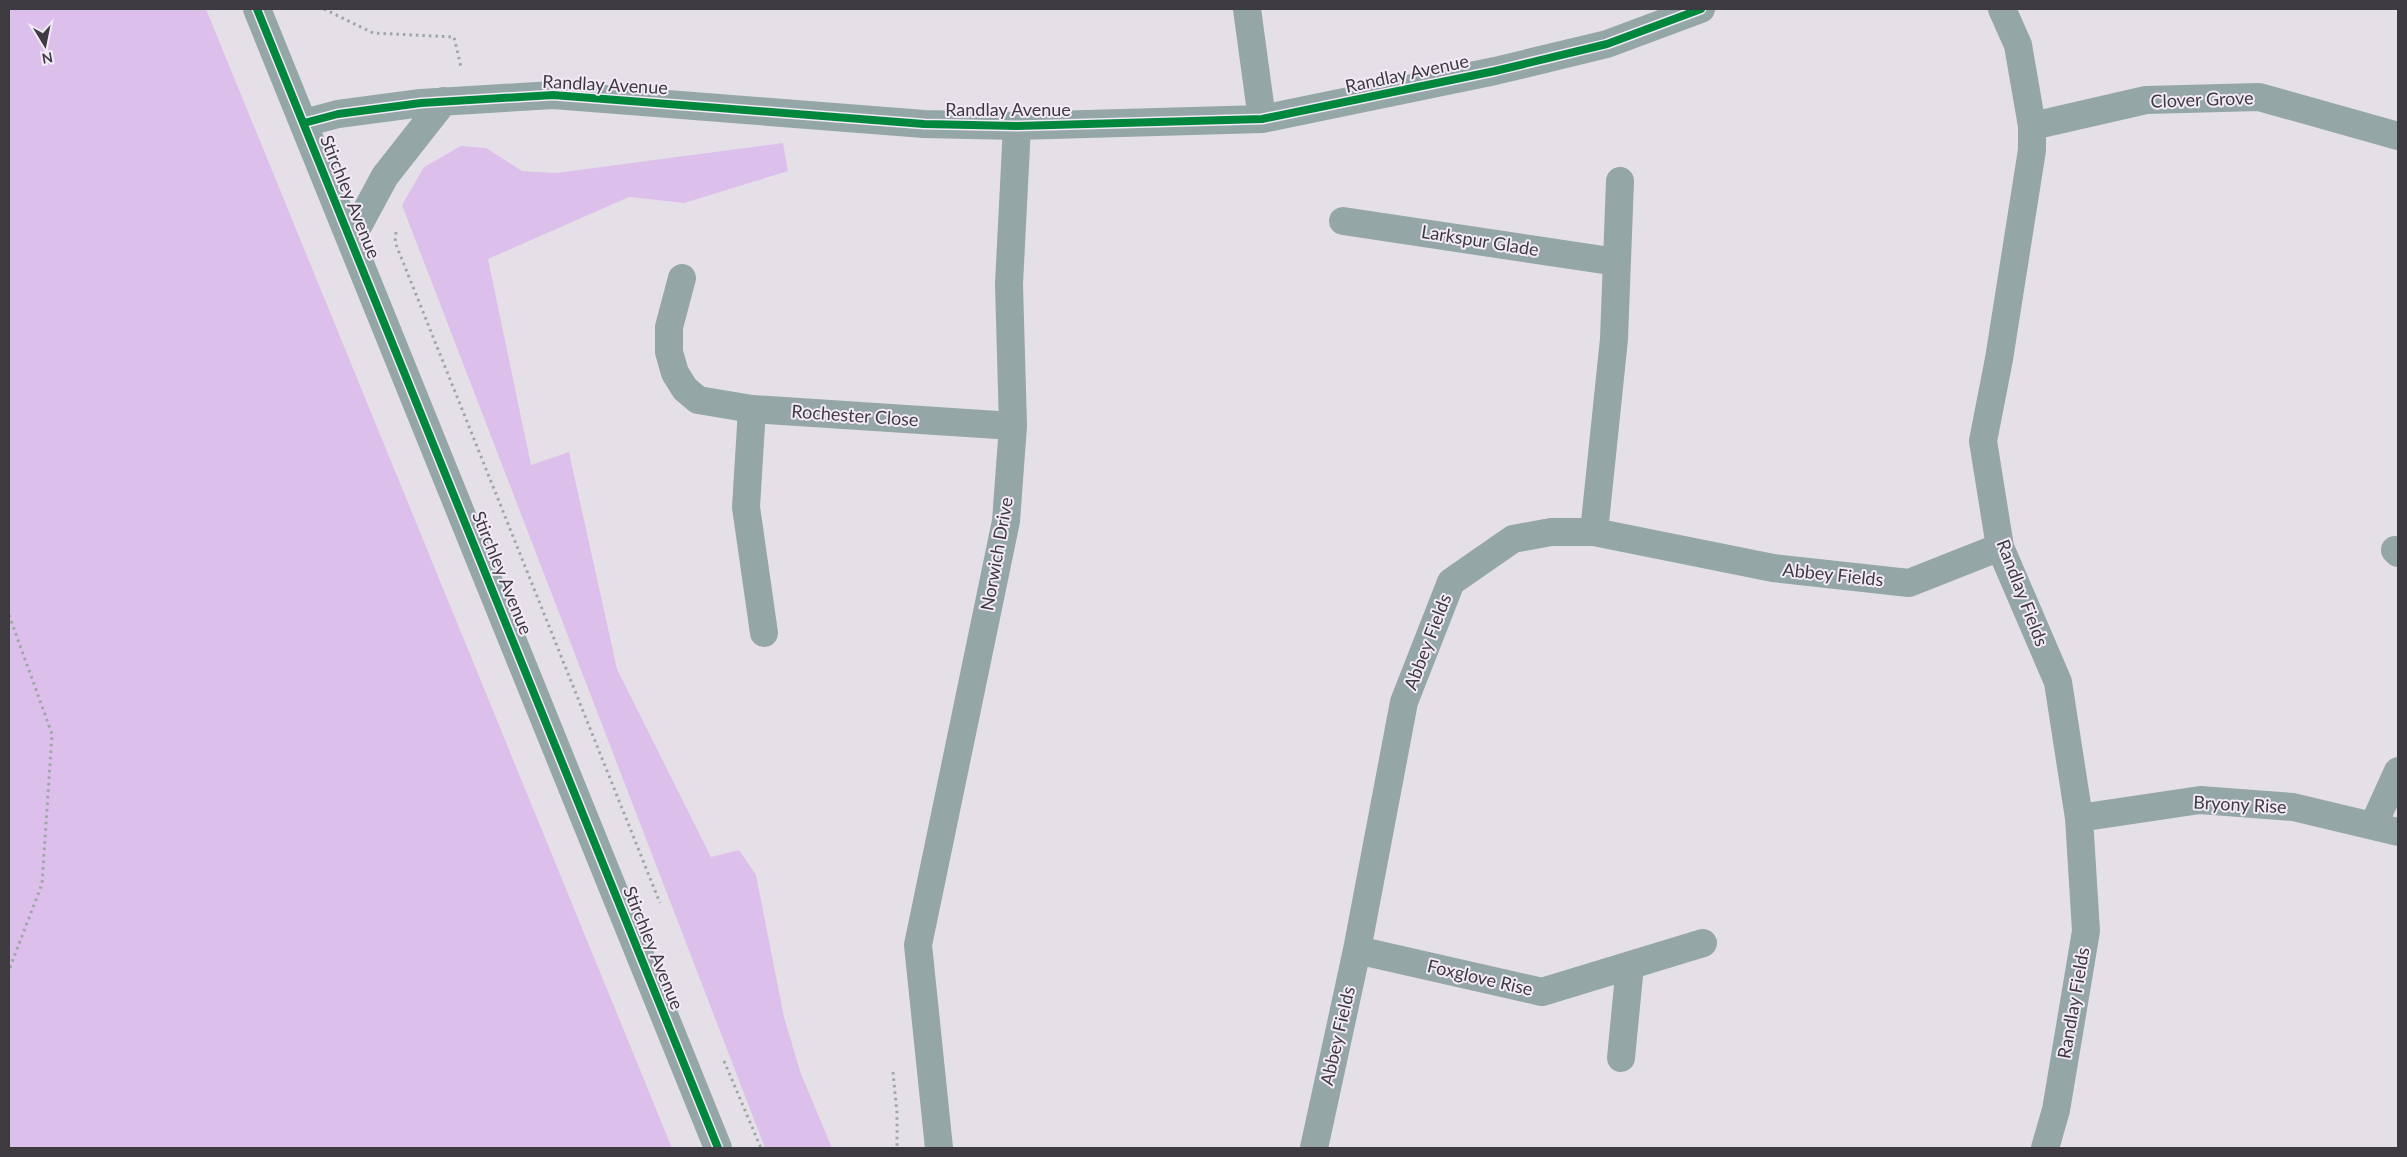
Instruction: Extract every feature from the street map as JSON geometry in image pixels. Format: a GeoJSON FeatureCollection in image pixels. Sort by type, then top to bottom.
{"type":"FeatureCollection","features":[{"type":"Feature","properties":{"kind":"street","name":"Stirchley Avenue"},"geometry":{"type":"LineString","coordinates":[[257,9],[718,1148]]}},
{"type":"Feature","properties":{"kind":"street"},"geometry":{"type":"LineString","coordinates":[[1248,9],[1262,120]]}},
{"type":"Feature","properties":{"kind":"street","name":"Randlay Avenue"},"geometry":{"type":"LineString","coordinates":[[304,123],[338,114],[444,101],[553,95],[924,124],[1017,126],[1262,120],[1486,73],[1607,44],[1700,9]]}},
{"type":"Feature","properties":{"kind":"street","name":"Randlay Fields"},"geometry":{"type":"LineString","coordinates":[[2002,9],[2018,45],[2032,126],[2032,150],[1983,440],[2000,547],[2058,682],[2079,818],[2086,931],[2056,1110],[2045,1148]]}},
{"type":"Feature","properties":{"kind":"street","name":"Clover Grove"},"geometry":{"type":"LineString","coordinates":[[2032,126],[2146,100],[2259,97],[2398,136]]}},
{"type":"Feature","properties":{"kind":"street"},"geometry":{"type":"LineString","coordinates":[[351,239],[385,176],[444,101]]}},
{"type":"Feature","properties":{"kind":"street","name":"Norwich Drive"},"geometry":{"type":"LineString","coordinates":[[939,1148],[918,945],[1006,521],[1013,426],[1009,284],[1017,126]]}},
{"type":"Feature","properties":{"kind":"street"},"geometry":{"type":"LineString","coordinates":[[1594,532],[1614,338],[1620,181]]}},
{"type":"Feature","properties":{"kind":"street","name":"Larkspur Glade"},"geometry":{"type":"LineString","coordinates":[[1343,220],[1617,262]]}},
{"type":"Feature","properties":{"kind":"street","name":"Rochester Close"},"geometry":{"type":"LineString","coordinates":[[682,278],[669,327],[669,352],[675,373],[686,389],[698,400],[752,409],[1013,426]]}},
{"type":"Feature","properties":{"kind":"street"},"geometry":{"type":"LineString","coordinates":[[752,409],[746,507],[764,633]]}},
{"type":"Feature","properties":{"kind":"street","name":"Abbey Fields"},"geometry":{"type":"LineString","coordinates":[[1314,1148],[1357,950],[1404,702],[1451,582],[1513,538],[1551,532],[1594,532],[1773,568],[1909,583],[2000,547]]}},
{"type":"Feature","properties":{"kind":"street"},"geometry":{"type":"LineString","coordinates":[[2386,829],[2398,771]]}},
{"type":"Feature","properties":{"kind":"street","name":"Bryony Rise"},"geometry":{"type":"LineString","coordinates":[[2079,818],[2200,800],[2293,806],[2386,829]]}},
{"type":"Feature","properties":{"kind":"street","name":"Foxglove Rise"},"geometry":{"type":"LineString","coordinates":[[1357,950],[1542,992],[1703,943]]}},
{"type":"Feature","properties":{"kind":"street"},"geometry":{"type":"LineString","coordinates":[[1621,1058],[1630,965]]}},
{"type":"Feature","properties":{"kind":"path"},"geometry":{"type":"LineString","coordinates":[[395,242],[661,906]]}},
{"type":"Feature","properties":{"kind":"path"},"geometry":{"type":"LineString","coordinates":[[9,615],[52,734],[42,884],[9,970]]}},
{"type":"Feature","properties":{"kind":"path"},"geometry":{"type":"LineString","coordinates":[[720,1053],[761,1148]]}},
{"type":"Feature","properties":{"kind":"shaded area"},"geometry":{"type":"Polygon","coordinates":[[[9,9],[206,9],[672,1148],[9,1148],[9,9]]]}},
{"type":"Feature","properties":{"kind":"shaded area"},"geometry":{"type":"Polygon","coordinates":[[[783,143],[788,171],[684,203],[629,197],[488,259],[531,465],[569,452],[617,669],[711,857],[739,850],[756,875],[784,1017],[801,1074],[832,1148],[765,1148],[402,205],[424,167],[461,146],[486,148],[522,171],[556,173],[783,143]]]}},
{"type":"Feature","properties":{"kind":"cycle path"},"geometry":{"type":"LineString","coordinates":[[257,9],[718,1148]]}},
{"type":"Feature","properties":{"kind":"cycle path"},"geometry":{"type":"LineString","coordinates":[[304,123],[338,114],[421,103],[553,95],[924,124],[1017,126],[1262,119],[1495,71],[1607,44],[1701,9]]}}]}
